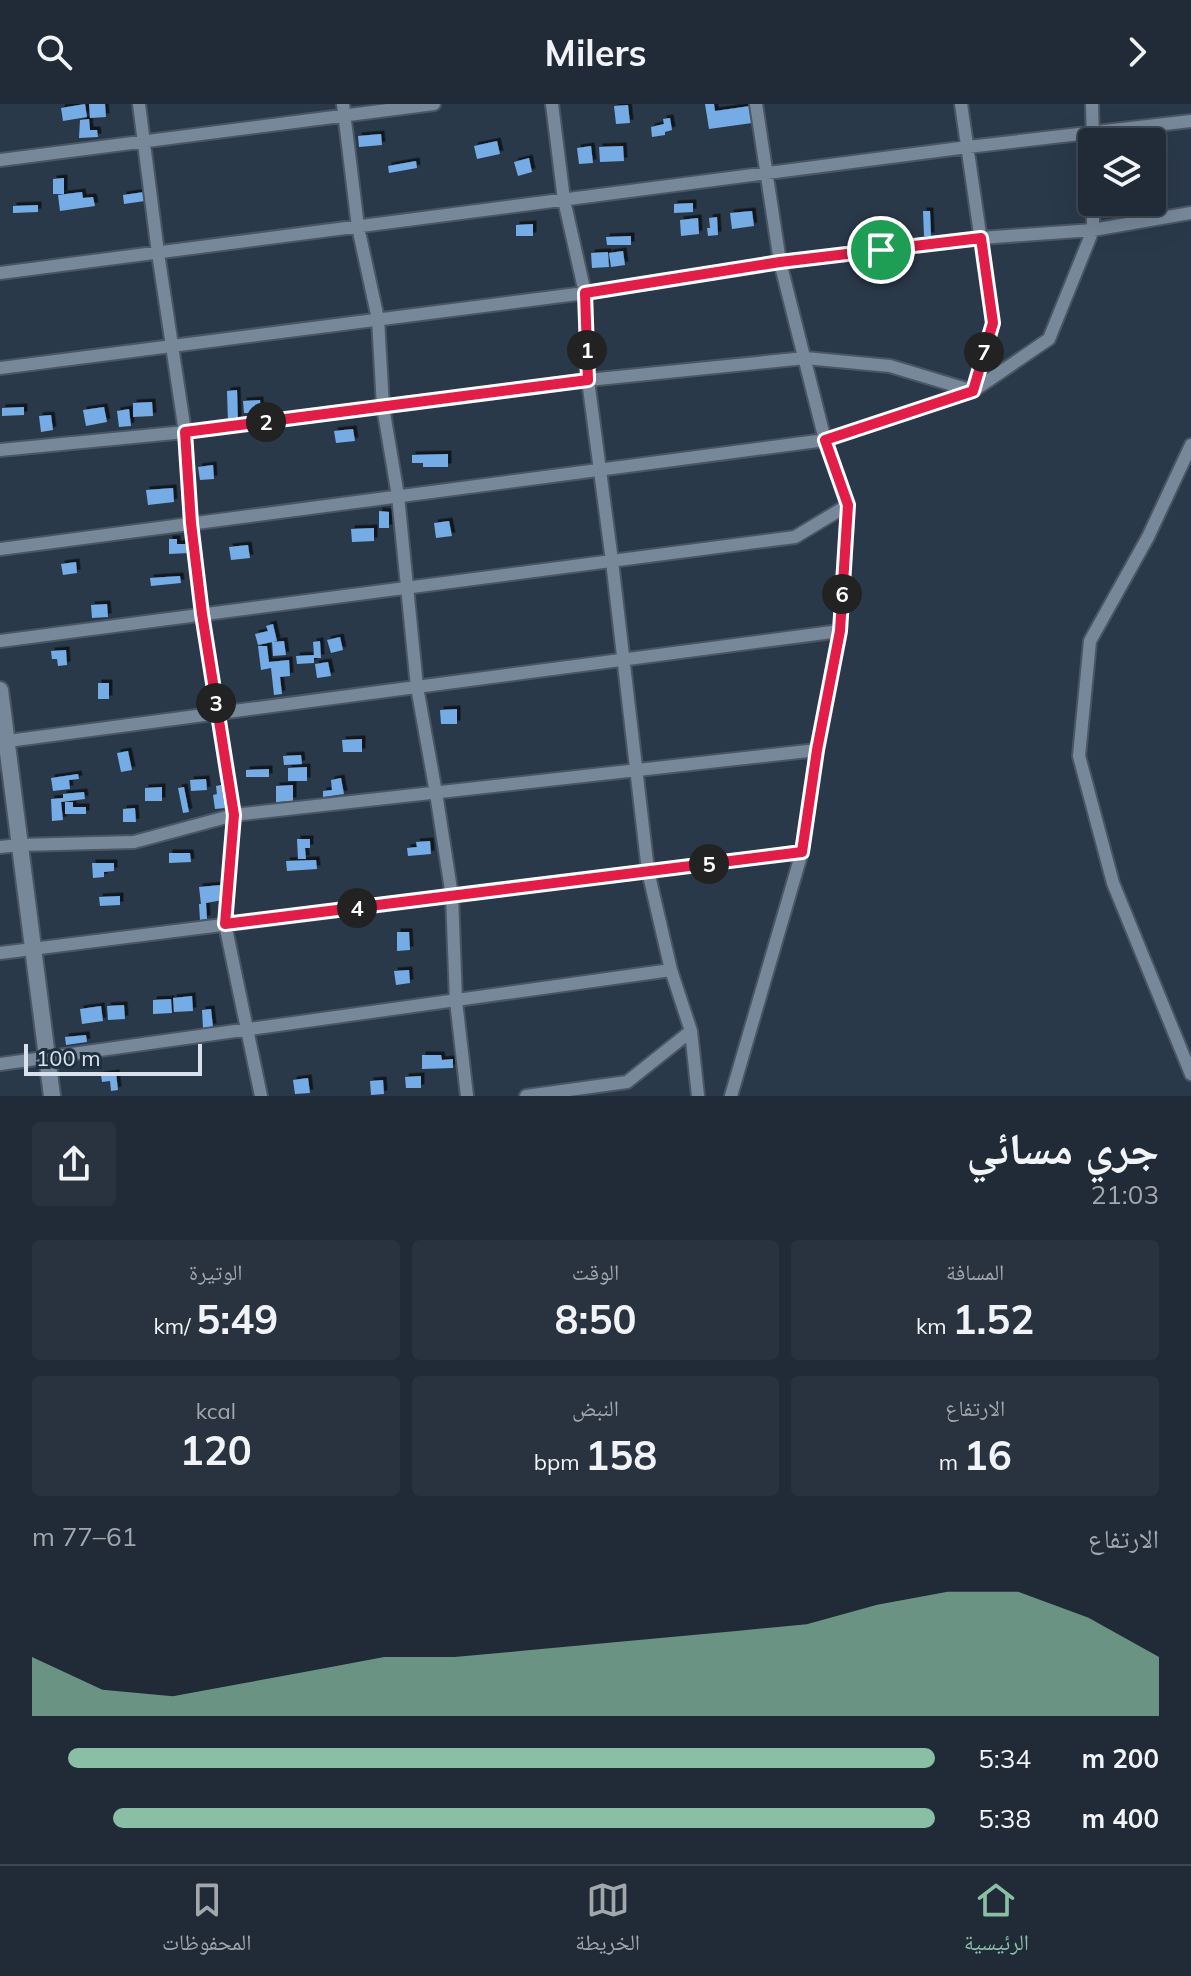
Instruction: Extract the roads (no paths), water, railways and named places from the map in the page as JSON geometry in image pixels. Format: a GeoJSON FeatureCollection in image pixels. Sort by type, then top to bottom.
{"type":"FeatureCollection","features":[{"type":"Feature","properties":{"kind":"street"},"geometry":{"type":"LineString","coordinates":[[139,104],[185,432],[191,523],[202,614],[234,815],[225,924],[261,1096]]}},
{"type":"Feature","properties":{"kind":"street"},"geometry":{"type":"LineString","coordinates":[[0,160],[344,110],[434,104]]}},
{"type":"Feature","properties":{"kind":"street"},"geometry":{"type":"LineString","coordinates":[[552,104],[564,200],[585,293],[588,380],[648,871],[671,970],[691,1031],[698,1096]]}},
{"type":"Feature","properties":{"kind":"street"},"geometry":{"type":"LineString","coordinates":[[731,1096],[802,852],[817,750],[840,631],[848,505],[825,440],[780,262],[756,104]]}},
{"type":"Feature","properties":{"kind":"street"},"geometry":{"type":"LineString","coordinates":[[961,104],[993,323],[973,391]]}},
{"type":"Feature","properties":{"kind":"street"},"geometry":{"type":"LineString","coordinates":[[1092,104],[1093,128]]}},
{"type":"Feature","properties":{"kind":"street"},"geometry":{"type":"LineString","coordinates":[[344,110],[358,227],[378,319],[383,407],[398,496],[417,687],[452,896],[456,1001],[467,1096]]}},
{"type":"Feature","properties":{"kind":"street"},"geometry":{"type":"LineString","coordinates":[[1145,128],[1191,121]]}},
{"type":"Feature","properties":{"kind":"street"},"geometry":{"type":"LineString","coordinates":[[0,273],[968,147],[1078,137]]}},
{"type":"Feature","properties":{"kind":"street"},"geometry":{"type":"LineString","coordinates":[[0,368],[585,293],[780,262],[981,238],[1093,230],[1191,213]]}},
{"type":"Feature","properties":{"kind":"street"},"geometry":{"type":"LineString","coordinates":[[0,549],[825,440],[973,391],[1049,339],[1093,230],[1093,216]]}},
{"type":"Feature","properties":{"kind":"street"},"geometry":{"type":"LineString","coordinates":[[0,450],[185,432],[588,380],[805,358],[890,366],[973,391]]}},
{"type":"Feature","properties":{"kind":"street"},"geometry":{"type":"LineString","coordinates":[[1191,445],[1148,537],[1090,641],[1079,756],[1113,883],[1191,1074]]}},
{"type":"Feature","properties":{"kind":"street"},"geometry":{"type":"LineString","coordinates":[[0,641],[795,537],[848,505]]}},
{"type":"Feature","properties":{"kind":"street"},"geometry":{"type":"LineString","coordinates":[[3,742],[840,631]]}},
{"type":"Feature","properties":{"kind":"street"},"geometry":{"type":"LineString","coordinates":[[0,690],[3,742],[20,845],[52,1096]]}},
{"type":"Feature","properties":{"kind":"street"},"geometry":{"type":"LineString","coordinates":[[0,847],[134,842],[234,815],[817,750]]}},
{"type":"Feature","properties":{"kind":"street"},"geometry":{"type":"LineString","coordinates":[[0,953],[802,852]]}},
{"type":"Feature","properties":{"kind":"street"},"geometry":{"type":"LineString","coordinates":[[0,1064],[671,970]]}},
{"type":"Feature","properties":{"kind":"street"},"geometry":{"type":"LineString","coordinates":[[621,1096],[627,1082],[691,1031]]}},
{"type":"Feature","properties":{"kind":"street"},"geometry":{"type":"LineString","coordinates":[[526,1096],[627,1082]]}}]}
